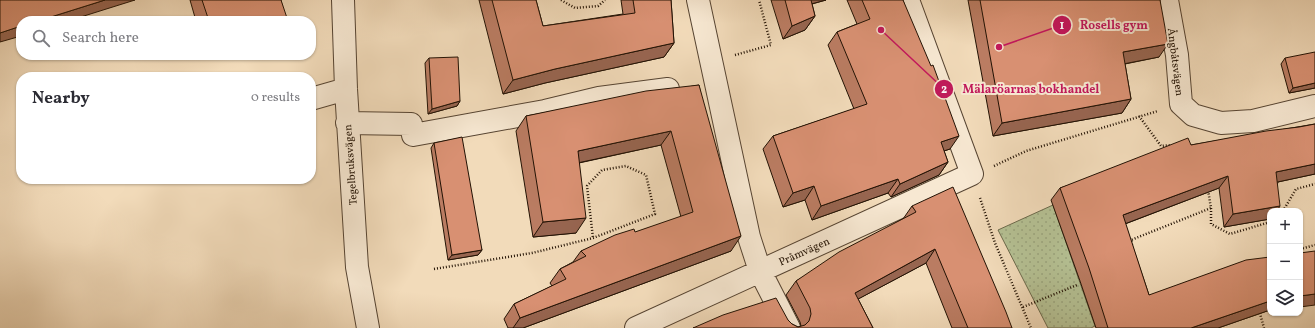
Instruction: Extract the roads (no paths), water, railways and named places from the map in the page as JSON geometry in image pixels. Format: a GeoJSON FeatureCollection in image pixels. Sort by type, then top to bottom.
{"type":"FeatureCollection","features":[{"type":"Feature","properties":{"kind":"street","name":"Tegelbruksvägen"},"geometry":{"type":"LineString","coordinates":[[343,0],[347,123],[357,267],[368,328]]}},
{"type":"Feature","properties":{"kind":"street"},"geometry":{"type":"LineString","coordinates":[[698,0],[703,79],[760,271],[789,328]]}},
{"type":"Feature","properties":{"kind":"street","name":"Pråmvägen"},"geometry":{"type":"LineString","coordinates":[[636,328],[972,174],[908,0]]}},
{"type":"Feature","properties":{"kind":"street","name":"Ångbåtsvägen"},"geometry":{"type":"LineString","coordinates":[[1167,0],[1177,55],[1181,104],[1193,115],[1221,123],[1253,121],[1315,106]]}},
{"type":"Feature","properties":{"kind":"street"},"geometry":{"type":"LineString","coordinates":[[347,123],[412,129],[545,111],[599,98],[703,79]]}},
{"type":"Feature","properties":{"kind":"street"},"geometry":{"type":"LineString","coordinates":[[316,98],[346,89]]}},
{"type":"Feature","properties":{"kind":"place","name":"Mälaröarnas bokhandel"},"geometry":{"type":"Point","coordinates":[881,30]}},
{"type":"Feature","properties":{"kind":"place","name":"Rosells gym"},"geometry":{"type":"Point","coordinates":[999,47]}}]}
